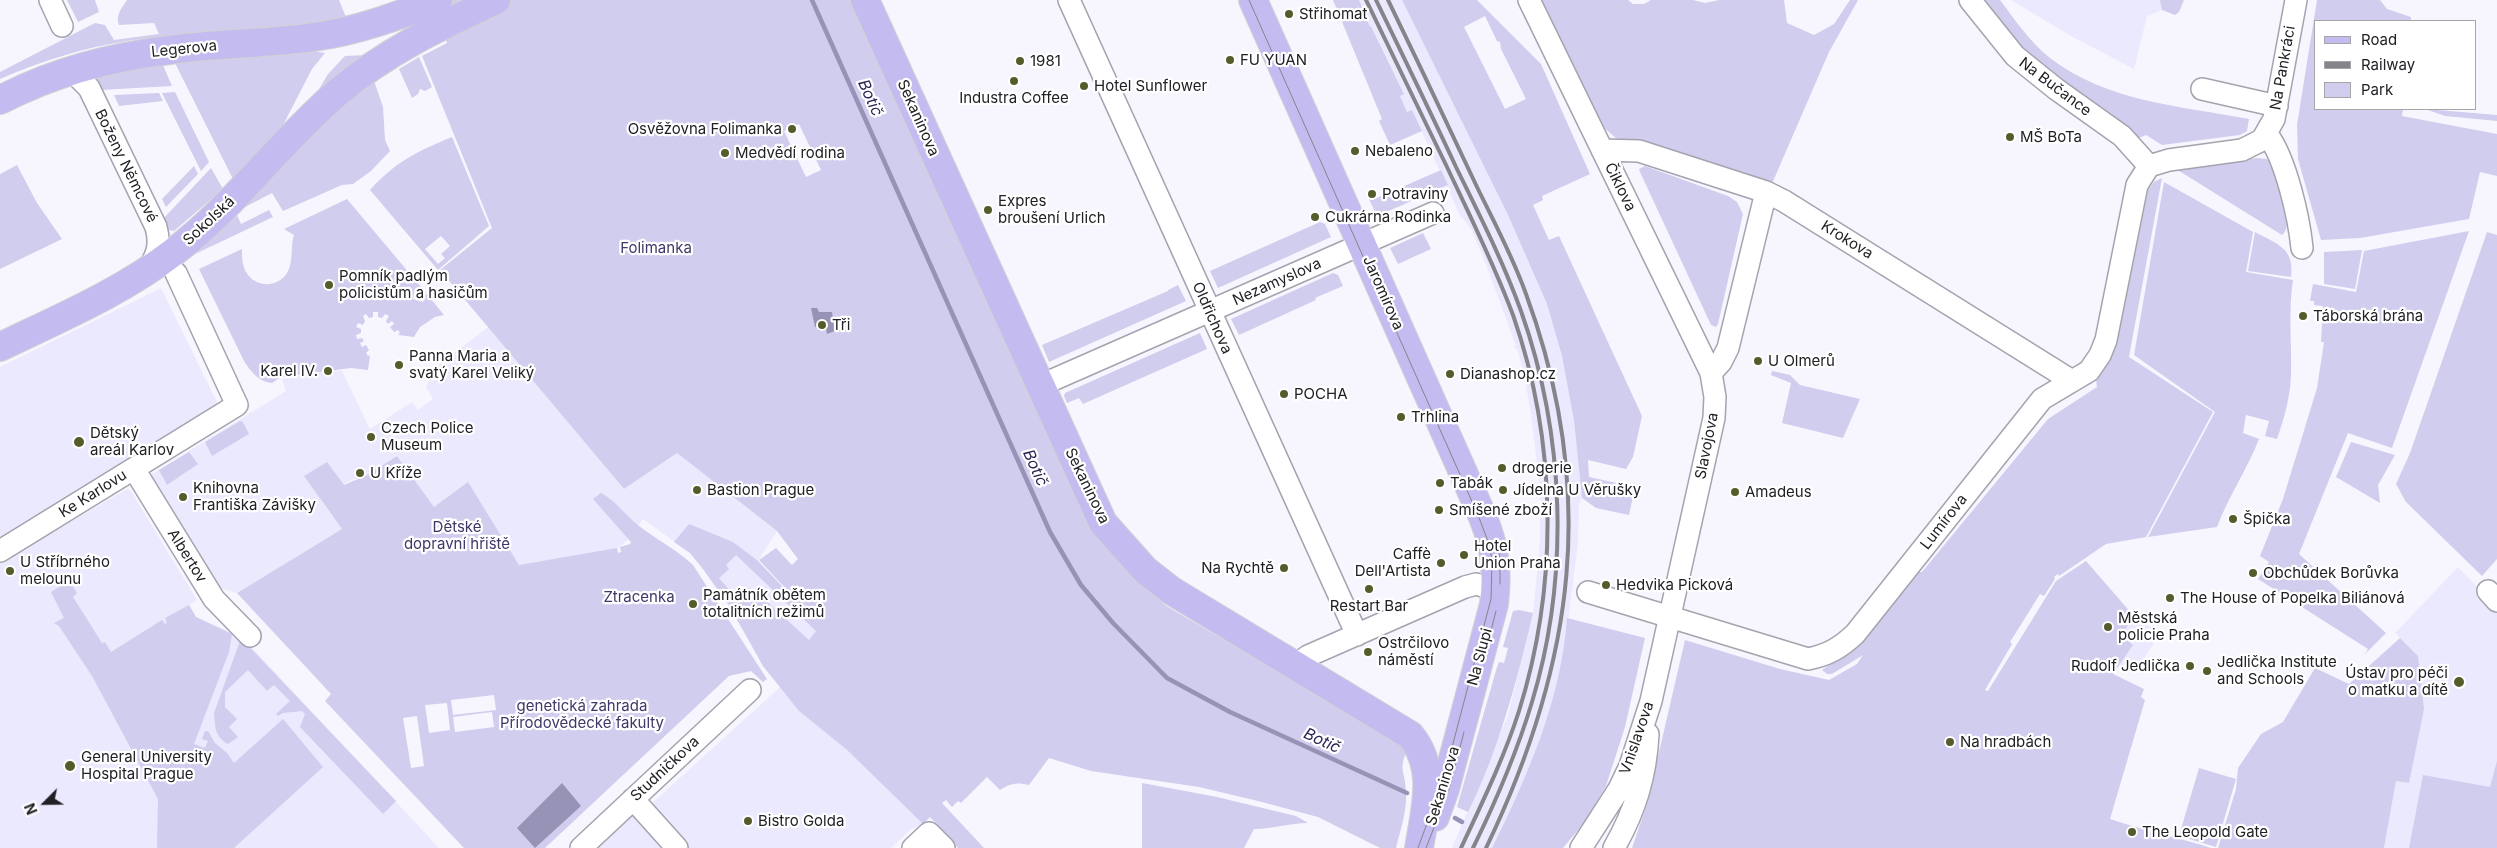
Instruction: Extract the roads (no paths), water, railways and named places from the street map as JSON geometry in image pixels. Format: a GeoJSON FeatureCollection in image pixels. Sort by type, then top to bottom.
{"type":"FeatureCollection","features":[{"type":"Feature","properties":{"kind":"main road","name":"Legerova"},"geometry":{"type":"LineString","coordinates":[[0,100],[64,72],[103,61],[152,52],[298,39],[332,34],[374,23],[438,0]]}},
{"type":"Feature","properties":{"kind":"main road","name":"Sokolská"},"geometry":{"type":"LineString","coordinates":[[0,348],[89,304],[145,273],[207,224],[336,94],[389,55],[432,30],[496,0]]}},
{"type":"Feature","properties":{"kind":"main road","name":"Sekaninova"},"geometry":{"type":"LineString","coordinates":[[865,0],[1039,386],[1103,523],[1145,570],[1172,591],[1410,735],[1418,747],[1427,773],[1428,793],[1421,848]]}},
{"type":"Feature","properties":{"kind":"main road","name":"Jaromírova"},"geometry":{"type":"LineString","coordinates":[[1253,0],[1490,535],[1496,556],[1496,590]]}},
{"type":"Feature","properties":{"kind":"main road","name":"Na Slupi"},"geometry":{"type":"LineString","coordinates":[[1462,724],[1496,590]]}},
{"type":"Feature","properties":{"kind":"main road","name":"Sekaninova"},"geometry":{"type":"LineString","coordinates":[[1421,848],[1445,789],[1462,724]]}},
{"type":"Feature","properties":{"kind":"main road"},"geometry":{"type":"LineString","coordinates":[[1427,773],[1431,756],[1456,734],[1462,724]]}},
{"type":"Feature","properties":{"kind":"street"},"geometry":{"type":"LineString","coordinates":[[50,0],[62,26]]}},
{"type":"Feature","properties":{"kind":"street","name":"Oldřichova"},"geometry":{"type":"LineString","coordinates":[[1068,0],[1357,635]]}},
{"type":"Feature","properties":{"kind":"street","name":"Čiklova"},"geometry":{"type":"LineString","coordinates":[[1530,0],[1711,373]]}},
{"type":"Feature","properties":{"kind":"street","name":"Na Bučance"},"geometry":{"type":"LineString","coordinates":[[1970,0],[2015,56],[2056,89],[2122,136],[2149,166]]}},
{"type":"Feature","properties":{"kind":"street","name":"Na Pankráci"},"geometry":{"type":"LineString","coordinates":[[2267,134],[2274,119],[2277,106],[2296,0]]}},
{"type":"Feature","properties":{"kind":"street","name":"Boženy Němcové"},"geometry":{"type":"LineString","coordinates":[[64,72],[76,74],[89,88],[156,227],[159,241],[157,254],[145,273]]}},
{"type":"Feature","properties":{"kind":"street"},"geometry":{"type":"LineString","coordinates":[[2202,89],[2277,106]]}},
{"type":"Feature","properties":{"kind":"street"},"geometry":{"type":"LineString","coordinates":[[2149,166],[2169,160],[2242,150],[2257,144],[2267,134],[2275,146],[2299,221],[2302,248]]}},
{"type":"Feature","properties":{"kind":"street","name":"Krokova"},"geometry":{"type":"LineString","coordinates":[[1602,150],[1639,151],[1766,192],[1784,201],[2072,381]]}},
{"type":"Feature","properties":{"kind":"street","name":"Lumírova"},"geometry":{"type":"LineString","coordinates":[[1588,592],[1808,659],[1824,656],[1841,647],[1855,634],[2042,399],[2089,371],[2100,355],[2106,340],[2137,186],[2149,166]]}},
{"type":"Feature","properties":{"kind":"street"},"geometry":{"type":"LineString","coordinates":[[1711,373],[1721,362],[1728,348],[1766,192]]}},
{"type":"Feature","properties":{"kind":"street","name":"Nezamyslova"},"geometry":{"type":"LineString","coordinates":[[1039,386],[1433,213]]}},
{"type":"Feature","properties":{"kind":"street","name":"Ke Karlovu"},"geometry":{"type":"LineString","coordinates":[[0,551],[237,405],[176,273]]}},
{"type":"Feature","properties":{"kind":"street","name":"Slavojova"},"geometry":{"type":"LineString","coordinates":[[1671,618],[1714,418],[1715,397],[1711,373]]}},
{"type":"Feature","properties":{"kind":"street","name":"Albertov"},"geometry":{"type":"LineString","coordinates":[[134,469],[214,599],[250,636]]}},
{"type":"Feature","properties":{"kind":"street"},"geometry":{"type":"LineString","coordinates":[[1296,665],[1308,656],[1470,585],[1482,584],[1496,590]]}},
{"type":"Feature","properties":{"kind":"street","name":"Vnislavova"},"geometry":{"type":"LineString","coordinates":[[1581,848],[1619,789],[1630,766],[1651,701],[1671,618]]}},
{"type":"Feature","properties":{"kind":"street","name":"Studničkova"},"geometry":{"type":"LineString","coordinates":[[581,848],[750,690]]}},
{"type":"Feature","properties":{"kind":"street"},"geometry":{"type":"LineString","coordinates":[[1614,848],[1628,821],[1640,790],[1646,763],[1651,701]]}},
{"type":"Feature","properties":{"kind":"street"},"geometry":{"type":"LineString","coordinates":[[633,799],[677,848]]}},
{"type":"Feature","properties":{"kind":"street"},"geometry":{"type":"LineString","coordinates":[[913,848],[929,833],[944,848]]}},
{"type":"Feature","properties":{"kind":"waterway","name":"Botič"},"geometry":{"type":"LineString","coordinates":[[812,0],[1050,532],[1081,585],[1113,623],[1167,678],[1230,712],[1407,793]]}},
{"type":"Feature","properties":{"kind":"waterway","name":"Botič"},"geometry":{"type":"LineString","coordinates":[[1455,818],[1462,822]]}},
{"type":"Feature","properties":{"kind":"tram line"},"geometry":{"type":"LineString","coordinates":[[1249,0],[1478,515],[1489,544],[1492,560],[1491,599],[1445,774],[1418,848]]}},
{"type":"Feature","properties":{"kind":"tram line"},"geometry":{"type":"LineString","coordinates":[[1496,542],[1500,558],[1500,584]]}},
{"type":"Feature","properties":{"kind":"tram line"},"geometry":{"type":"LineString","coordinates":[[1486,650],[1496,611]]}},
{"type":"Feature","properties":{"kind":"tram line"},"geometry":{"type":"LineString","coordinates":[[1426,848],[1449,789],[1464,732]]}},
{"type":"Feature","properties":{"kind":"railway"},"geometry":{"type":"LineString","coordinates":[[1366,0],[1447,167],[1506,296],[1528,363],[1538,412],[1545,462],[1548,512],[1546,563],[1541,613],[1532,662],[1519,711],[1507,746],[1461,848]]}},
{"type":"Feature","properties":{"kind":"railway"},"geometry":{"type":"LineString","coordinates":[[1376,0],[1514,292],[1536,358],[1547,407],[1554,456],[1557,556],[1544,654],[1520,739],[1498,794],[1473,848]]}},
{"type":"Feature","properties":{"kind":"railway"},"geometry":{"type":"LineString","coordinates":[[1388,0],[1521,280],[1549,366],[1563,437],[1568,507],[1566,575],[1557,643],[1540,711],[1516,779],[1486,848]]}},
{"type":"Feature","properties":{"kind":"place","name":"Střihomat"},"geometry":{"type":"Point","coordinates":[1289,14]}},
{"type":"Feature","properties":{"kind":"place","name":"FU YUAN"},"geometry":{"type":"Point","coordinates":[1230,60]}},
{"type":"Feature","properties":{"kind":"place","name":"1981"},"geometry":{"type":"Point","coordinates":[1020,61]}},
{"type":"Feature","properties":{"kind":"place","name":"Industra Coffee"},"geometry":{"type":"Point","coordinates":[1014,81]}},
{"type":"Feature","properties":{"kind":"place","name":"Hotel Sunflower"},"geometry":{"type":"Point","coordinates":[1084,86]}},
{"type":"Feature","properties":{"kind":"place","name":"Osvěžovna Folimanka"},"geometry":{"type":"Point","coordinates":[792,129]}},
{"type":"Feature","properties":{"kind":"place","name":"MŠ BoTa"},"geometry":{"type":"Point","coordinates":[2010,137]}},
{"type":"Feature","properties":{"kind":"place","name":"Nebaleno"},"geometry":{"type":"Point","coordinates":[1355,151]}},
{"type":"Feature","properties":{"kind":"place","name":"Medvědí rodina"},"geometry":{"type":"Point","coordinates":[725,153]}},
{"type":"Feature","properties":{"kind":"place","name":"Potraviny"},"geometry":{"type":"Point","coordinates":[1372,194]}},
{"type":"Feature","properties":{"kind":"place","name":"Expres broušení Urlich"},"geometry":{"type":"Point","coordinates":[988,210]}},
{"type":"Feature","properties":{"kind":"place","name":"Cukrárna Rodinka"},"geometry":{"type":"Point","coordinates":[1315,217]}},
{"type":"Feature","properties":{"kind":"place","name":"Pomník padlým policistům a hasičům"},"geometry":{"type":"Point","coordinates":[329,285]}},
{"type":"Feature","properties":{"kind":"place","name":"Táborská brána"},"geometry":{"type":"Point","coordinates":[2303,316]}},
{"type":"Feature","properties":{"kind":"place","name":"Tři"},"geometry":{"type":"Point","coordinates":[822,325]}},
{"type":"Feature","properties":{"kind":"place","name":"U Olmerů"},"geometry":{"type":"Point","coordinates":[1758,361]}},
{"type":"Feature","properties":{"kind":"place","name":"Panna Maria a svatý Karel Veliký"},"geometry":{"type":"Point","coordinates":[399,365]}},
{"type":"Feature","properties":{"kind":"place","name":"Karel IV."},"geometry":{"type":"Point","coordinates":[328,371]}},
{"type":"Feature","properties":{"kind":"place","name":"Dianashop.cz"},"geometry":{"type":"Point","coordinates":[1450,374]}},
{"type":"Feature","properties":{"kind":"place","name":"POCHA"},"geometry":{"type":"Point","coordinates":[1284,394]}},
{"type":"Feature","properties":{"kind":"place","name":"Trhlina"},"geometry":{"type":"Point","coordinates":[1401,417]}},
{"type":"Feature","properties":{"kind":"place","name":"Czech Police Museum"},"geometry":{"type":"Point","coordinates":[371,437]}},
{"type":"Feature","properties":{"kind":"place","name":"Dětský areál Karlov"},"geometry":{"type":"Point","coordinates":[79,442]}},
{"type":"Feature","properties":{"kind":"place","name":"drogerie"},"geometry":{"type":"Point","coordinates":[1502,468]}},
{"type":"Feature","properties":{"kind":"place","name":"U Kříže"},"geometry":{"type":"Point","coordinates":[360,473]}},
{"type":"Feature","properties":{"kind":"place","name":"Tabák"},"geometry":{"type":"Point","coordinates":[1440,483]}},
{"type":"Feature","properties":{"kind":"place","name":"Bastion Prague"},"geometry":{"type":"Point","coordinates":[697,490]}},
{"type":"Feature","properties":{"kind":"place","name":"Jídelna U Věrušky"},"geometry":{"type":"Point","coordinates":[1503,490]}},
{"type":"Feature","properties":{"kind":"place","name":"Amadeus"},"geometry":{"type":"Point","coordinates":[1735,492]}},
{"type":"Feature","properties":{"kind":"place","name":"Knihovna Františka Závišky"},"geometry":{"type":"Point","coordinates":[183,497]}},
{"type":"Feature","properties":{"kind":"place","name":"Smíšené zboží"},"geometry":{"type":"Point","coordinates":[1439,510]}},
{"type":"Feature","properties":{"kind":"place","name":"Špička"},"geometry":{"type":"Point","coordinates":[2233,519]}},
{"type":"Feature","properties":{"kind":"place","name":"Hotel Union Praha"},"geometry":{"type":"Point","coordinates":[1464,555]}},
{"type":"Feature","properties":{"kind":"place","name":"Caffè Dell'Artista"},"geometry":{"type":"Point","coordinates":[1441,563]}},
{"type":"Feature","properties":{"kind":"place","name":"Na Rychtě"},"geometry":{"type":"Point","coordinates":[1284,568]}},
{"type":"Feature","properties":{"kind":"place","name":"U Stříbrného melounu"},"geometry":{"type":"Point","coordinates":[10,571]}},
{"type":"Feature","properties":{"kind":"place","name":"Obchůdek Borůvka"},"geometry":{"type":"Point","coordinates":[2253,573]}},
{"type":"Feature","properties":{"kind":"place","name":"Hedvika Picková"},"geometry":{"type":"Point","coordinates":[1606,585]}},
{"type":"Feature","properties":{"kind":"place","name":"Restart Bar"},"geometry":{"type":"Point","coordinates":[1369,589]}},
{"type":"Feature","properties":{"kind":"place","name":"The House of Popelka Biliánová"},"geometry":{"type":"Point","coordinates":[2170,598]}},
{"type":"Feature","properties":{"kind":"place","name":"Památník obětem totalitních režimů"},"geometry":{"type":"Point","coordinates":[693,604]}},
{"type":"Feature","properties":{"kind":"place","name":"Městská policie Praha"},"geometry":{"type":"Point","coordinates":[2108,627]}},
{"type":"Feature","properties":{"kind":"place","name":"Ostrčilovo náměstí"},"geometry":{"type":"Point","coordinates":[1368,652]}},
{"type":"Feature","properties":{"kind":"place","name":"Rudolf Jedlička"},"geometry":{"type":"Point","coordinates":[2190,666]}},
{"type":"Feature","properties":{"kind":"place","name":"Jedlička Institute and Schools"},"geometry":{"type":"Point","coordinates":[2207,671]}},
{"type":"Feature","properties":{"kind":"place","name":"Ústav pro péči o matku a dítě"},"geometry":{"type":"Point","coordinates":[2459,682]}},
{"type":"Feature","properties":{"kind":"place","name":"Na hradbách"},"geometry":{"type":"Point","coordinates":[1950,742]}},
{"type":"Feature","properties":{"kind":"place","name":"General University Hospital Prague"},"geometry":{"type":"Point","coordinates":[70,766]}},
{"type":"Feature","properties":{"kind":"place","name":"Bistro Golda"},"geometry":{"type":"Point","coordinates":[748,821]}},
{"type":"Feature","properties":{"kind":"place","name":"The Leopold Gate"},"geometry":{"type":"Point","coordinates":[2132,832]}},
{"type":"Feature","properties":{"kind":"park label","name":"Folimanka"},"geometry":{"type":"Point","coordinates":[656,248]}},
{"type":"Feature","properties":{"kind":"park label","name":"Dětské dopravní hřiště"},"geometry":{"type":"Point","coordinates":[457,536]}},
{"type":"Feature","properties":{"kind":"park label","name":"Ztracenka"},"geometry":{"type":"Point","coordinates":[639,597]}},
{"type":"Feature","properties":{"kind":"park label","name":"genetická zahrada Přírodovědecké fakulty"},"geometry":{"type":"Point","coordinates":[582,714]}}]}
